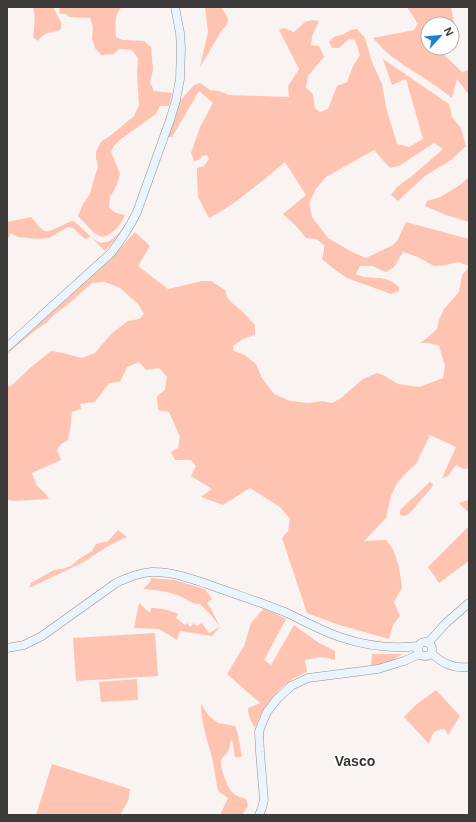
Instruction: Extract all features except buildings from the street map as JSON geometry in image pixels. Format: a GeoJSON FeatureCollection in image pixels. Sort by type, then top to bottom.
{"type":"FeatureCollection","features":[{"type":"Feature","properties":{"kind":"main road"},"geometry":{"type":"LineString","coordinates":[[7,348],[107,257],[130,226],[137,212],[176,100],[180,78],[181,56],[180,33],[175,7]]}},
{"type":"Feature","properties":{"kind":"main road"},"geometry":{"type":"LineString","coordinates":[[7,648],[24,645],[42,636],[116,583],[143,573],[158,572],[183,577],[258,602],[289,614],[325,632],[344,638],[383,647],[419,650],[424,656],[428,656],[431,653]]}},
{"type":"Feature","properties":{"kind":"main road"},"geometry":{"type":"LineString","coordinates":[[428,643],[446,623],[469,603]]}},
{"type":"Feature","properties":{"kind":"main road"},"geometry":{"type":"LineString","coordinates":[[259,815],[264,800],[260,732],[267,712],[277,699],[291,686],[308,678],[378,669],[404,661],[419,650],[421,643],[424,642],[431,645],[431,653]]}},
{"type":"Feature","properties":{"kind":"main road"},"geometry":{"type":"LineString","coordinates":[[431,653],[440,660],[452,666],[469,667]]}},
{"type":"Feature","properties":{"kind":"shaded area"},"geometry":{"type":"Polygon","coordinates":[[[33,7],[53,7],[61,22],[61,29],[44,35],[38,41],[33,37],[35,19],[33,7]]]}},
{"type":"Feature","properties":{"kind":"shaded area"},"geometry":{"type":"Polygon","coordinates":[[[59,7],[122,7],[116,17],[116,37],[123,40],[144,41],[151,47],[153,70],[150,82],[154,91],[172,93],[169,106],[160,106],[156,114],[121,139],[114,146],[111,152],[120,174],[117,185],[110,197],[109,208],[116,213],[125,215],[116,229],[110,234],[102,237],[94,233],[78,216],[83,204],[90,194],[98,167],[96,152],[101,142],[134,116],[139,105],[137,73],[138,58],[132,50],[119,49],[114,54],[101,55],[95,48],[92,39],[93,27],[90,18],[69,17],[66,14],[60,14],[59,7]]]}},
{"type":"Feature","properties":{"kind":"shaded area"},"geometry":{"type":"Polygon","coordinates":[[[205,7],[221,7],[227,16],[228,21],[200,67],[208,32],[205,7]]]}},
{"type":"Feature","properties":{"kind":"shaded area"},"geometry":{"type":"Polygon","coordinates":[[[407,7],[451,7],[453,16],[420,16],[420,56],[445,56],[462,72],[469,70],[469,95],[457,79],[452,98],[391,56],[373,38],[414,30],[418,24],[407,7]]]}},
{"type":"Feature","properties":{"kind":"shaded area"},"geometry":{"type":"Polygon","coordinates":[[[312,20],[319,21],[312,36],[311,45],[319,46],[324,57],[308,76],[306,88],[313,94],[315,108],[320,112],[328,109],[337,86],[347,82],[353,66],[360,55],[355,40],[349,39],[339,48],[332,48],[329,42],[334,37],[344,34],[350,30],[357,29],[365,38],[372,62],[382,84],[386,107],[397,144],[409,147],[423,139],[406,79],[392,85],[383,59],[449,104],[452,117],[461,128],[466,146],[451,160],[425,176],[398,201],[391,195],[397,187],[443,149],[434,143],[399,166],[390,168],[374,150],[326,177],[316,189],[309,203],[312,217],[328,238],[352,252],[366,258],[393,245],[397,241],[406,222],[469,239],[469,266],[458,262],[434,266],[418,257],[403,252],[394,267],[386,272],[372,266],[360,266],[356,274],[367,277],[383,278],[393,282],[399,287],[399,291],[391,294],[347,278],[322,259],[324,245],[316,239],[306,238],[283,214],[306,195],[285,162],[238,200],[209,218],[198,197],[197,168],[204,166],[209,159],[207,155],[194,161],[191,153],[200,127],[213,103],[199,91],[172,137],[168,137],[178,103],[194,85],[200,83],[210,90],[219,91],[229,95],[289,97],[288,86],[299,69],[279,30],[284,28],[294,32],[305,22],[312,20]]]}},
{"type":"Feature","properties":{"kind":"shaded area"},"geometry":{"type":"Polygon","coordinates":[[[469,177],[469,222],[446,215],[425,206],[427,201],[440,197],[460,185],[469,177]]]}},
{"type":"Feature","properties":{"kind":"shaded area"},"geometry":{"type":"Polygon","coordinates":[[[31,217],[39,227],[45,231],[73,221],[95,240],[106,242],[111,240],[120,232],[130,217],[127,225],[105,251],[91,237],[85,239],[73,228],[68,227],[49,238],[38,239],[18,237],[11,233],[7,240],[7,222],[31,217]]]}},
{"type":"Feature","properties":{"kind":"shaded area"},"geometry":{"type":"Polygon","coordinates":[[[135,232],[150,246],[138,266],[168,289],[202,281],[211,281],[225,290],[227,297],[232,303],[255,325],[255,335],[243,339],[233,346],[234,351],[245,355],[256,364],[262,378],[274,394],[290,401],[308,403],[322,401],[332,403],[341,398],[363,379],[377,373],[398,384],[419,387],[443,378],[445,366],[439,346],[429,343],[420,343],[437,329],[444,309],[459,292],[462,275],[469,267],[469,468],[463,469],[456,465],[448,476],[442,478],[456,447],[430,435],[416,464],[397,483],[391,496],[386,518],[364,541],[386,540],[393,549],[399,567],[402,588],[394,602],[400,616],[393,625],[389,639],[336,624],[307,613],[282,538],[288,531],[290,519],[280,507],[250,488],[223,505],[201,497],[212,489],[191,476],[196,466],[191,460],[175,460],[171,452],[178,448],[180,437],[169,412],[158,410],[157,396],[165,390],[167,377],[159,368],[146,370],[139,362],[127,367],[120,382],[109,383],[95,402],[80,404],[81,409],[72,412],[68,440],[61,444],[57,450],[61,460],[32,473],[37,486],[49,499],[7,500],[7,386],[11,386],[51,351],[82,358],[95,353],[112,333],[128,321],[139,319],[144,314],[138,304],[120,288],[105,282],[92,283],[7,354],[7,351],[116,253],[135,232]]]}},
{"type":"Feature","properties":{"kind":"shaded area"},"geometry":{"type":"Polygon","coordinates":[[[430,482],[433,484],[432,487],[410,513],[405,516],[400,515],[400,510],[430,482]]]}},
{"type":"Feature","properties":{"kind":"shaded area"},"geometry":{"type":"Polygon","coordinates":[[[469,500],[469,513],[459,503],[469,500]]]}},
{"type":"Feature","properties":{"kind":"shaded area"},"geometry":{"type":"Polygon","coordinates":[[[469,526],[469,561],[439,583],[428,567],[469,526]]]}},
{"type":"Feature","properties":{"kind":"shaded area"},"geometry":{"type":"Polygon","coordinates":[[[118,530],[127,537],[105,548],[82,563],[29,588],[31,583],[54,570],[71,566],[92,551],[96,544],[107,542],[118,530]]]}},
{"type":"Feature","properties":{"kind":"shaded area"},"geometry":{"type":"Polygon","coordinates":[[[151,578],[174,580],[205,589],[212,599],[207,603],[220,627],[200,604],[169,593],[143,589],[150,582],[151,578]]]}},
{"type":"Feature","properties":{"kind":"shaded area"},"geometry":{"type":"Polygon","coordinates":[[[139,603],[150,613],[151,608],[155,608],[178,614],[176,618],[185,625],[187,623],[190,627],[194,623],[197,626],[202,623],[209,633],[220,627],[212,636],[180,631],[177,640],[159,629],[134,628],[139,603]]]}},
{"type":"Feature","properties":{"kind":"shaded area"},"geometry":{"type":"Polygon","coordinates":[[[264,608],[286,619],[264,660],[271,665],[294,625],[319,643],[335,651],[335,660],[321,657],[305,660],[307,672],[289,681],[275,694],[264,710],[255,728],[249,716],[248,708],[260,703],[227,674],[244,646],[251,623],[264,608]]]}},
{"type":"Feature","properties":{"kind":"shaded area"},"geometry":{"type":"Polygon","coordinates":[[[155,633],[158,676],[76,681],[73,638],[155,633]]]}},
{"type":"Feature","properties":{"kind":"shaded area"},"geometry":{"type":"Polygon","coordinates":[[[372,654],[403,654],[391,661],[371,667],[372,654]]]}},
{"type":"Feature","properties":{"kind":"shaded area"},"geometry":{"type":"Polygon","coordinates":[[[137,679],[138,700],[101,702],[99,682],[137,679]]]}},
{"type":"Feature","properties":{"kind":"shaded area"},"geometry":{"type":"Polygon","coordinates":[[[436,690],[460,716],[448,735],[445,729],[438,730],[432,735],[429,744],[404,717],[417,704],[436,690]]]}},
{"type":"Feature","properties":{"kind":"shaded area"},"geometry":{"type":"Polygon","coordinates":[[[201,704],[209,716],[218,723],[235,726],[238,734],[242,757],[235,757],[232,739],[228,751],[221,759],[221,763],[224,777],[232,792],[235,795],[246,799],[248,806],[242,815],[220,815],[228,798],[218,791],[204,726],[201,704]]]}},
{"type":"Feature","properties":{"kind":"shaded area"},"geometry":{"type":"Polygon","coordinates":[[[52,764],[130,789],[128,801],[120,815],[36,815],[52,764]]]}},
{"type":"Feature","properties":{"kind":"district","name":"Vasco"},"geometry":{"type":"Point","coordinates":[355,761]}}]}
